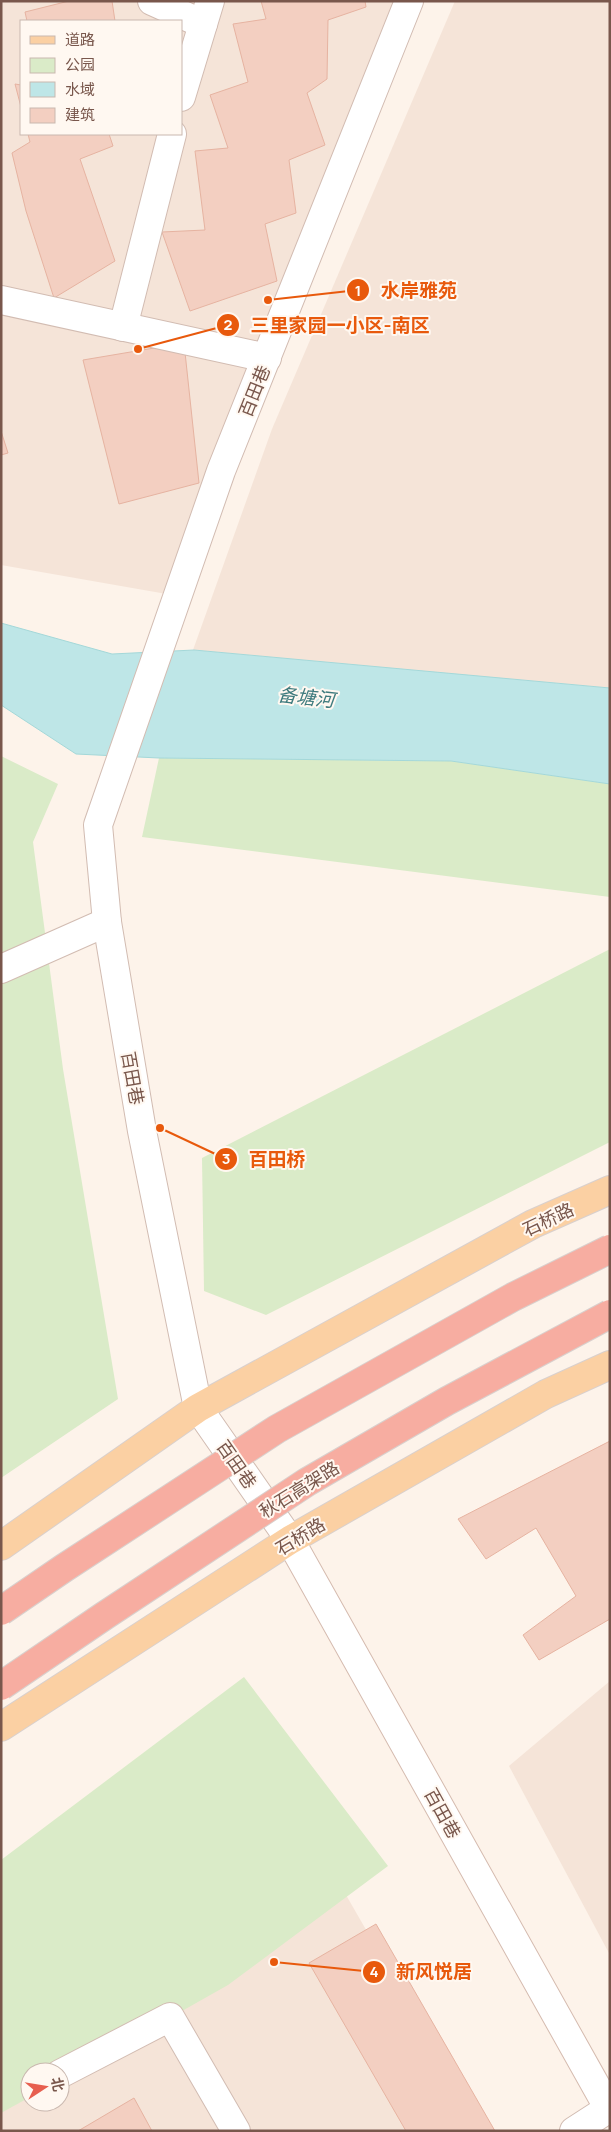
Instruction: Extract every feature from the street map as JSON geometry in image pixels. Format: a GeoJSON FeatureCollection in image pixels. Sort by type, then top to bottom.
{"type":"FeatureCollection","features":[{"type":"Feature","properties":{"kind":"highway"},"geometry":{"type":"LineString","coordinates":[[1,1611],[278,1429],[513,1297],[610,1249]]}},
{"type":"Feature","properties":{"kind":"highway","name":"秋石高架路"},"geometry":{"type":"LineString","coordinates":[[1,1686],[307,1482],[447,1401],[610,1314]]}},
{"type":"Feature","properties":{"kind":"main road","name":"石桥路"},"geometry":{"type":"LineString","coordinates":[[1,1546],[198,1408],[533,1224],[610,1190]]}},
{"type":"Feature","properties":{"kind":"main road","name":"石桥路"},"geometry":{"type":"LineString","coordinates":[[1,1727],[290,1540],[546,1394],[610,1365]]}},
{"type":"Feature","properties":{"kind":"street"},"geometry":{"type":"LineString","coordinates":[[152,1],[206,13],[182,94]]}},
{"type":"Feature","properties":{"kind":"street","name":"百田巷"},"geometry":{"type":"LineString","coordinates":[[409,1],[221,471],[98,825],[106,922],[142,1131],[198,1408],[290,1540],[609,2110]]}},
{"type":"Feature","properties":{"kind":"street"},"geometry":{"type":"LineString","coordinates":[[123,327],[172,135]]}},
{"type":"Feature","properties":{"kind":"street"},"geometry":{"type":"LineString","coordinates":[[1,300],[267,358]]}},
{"type":"Feature","properties":{"kind":"street"},"geometry":{"type":"LineString","coordinates":[[1,969],[106,922]]}},
{"type":"Feature","properties":{"kind":"street"},"geometry":{"type":"LineString","coordinates":[[70,2069],[170,2017],[236,2131]]}},
{"type":"Feature","properties":{"kind":"street"},"geometry":{"type":"LineString","coordinates":[[574,2131],[609,2110]]}},
{"type":"Feature","properties":{"kind":"shaded area"},"geometry":{"type":"Polygon","coordinates":[[[1,1],[410,1],[178,596],[1,565],[1,1]]]}},
{"type":"Feature","properties":{"kind":"shaded area"},"geometry":{"type":"Polygon","coordinates":[[[455,1],[610,1],[610,688],[193,650],[272,429],[455,1]]]}},
{"type":"Feature","properties":{"kind":"shaded area"},"geometry":{"type":"Polygon","coordinates":[[[610,1681],[610,1955],[509,1766],[610,1681]]]}},
{"type":"Feature","properties":{"kind":"shaded area"},"geometry":{"type":"Polygon","coordinates":[[[327,1862],[482,2131],[1,2131],[1,2062],[327,1862]]]}},
{"type":"Feature","properties":{"kind":"green space"},"geometry":{"type":"Polygon","coordinates":[[[1,756],[58,784],[33,842],[63,1069],[118,1399],[1,1478],[1,756]]]}},
{"type":"Feature","properties":{"kind":"green space"},"geometry":{"type":"Polygon","coordinates":[[[159,758],[451,761],[610,784],[610,897],[142,837],[159,758]]]}},
{"type":"Feature","properties":{"kind":"green space"},"geometry":{"type":"Polygon","coordinates":[[[610,949],[610,1142],[266,1315],[204,1291],[202,1158],[610,949]]]}},
{"type":"Feature","properties":{"kind":"green space"},"geometry":{"type":"Polygon","coordinates":[[[244,1677],[388,1866],[228,1985],[70,2074],[70,2062],[20,2062],[20,2103],[1,2113],[1,1860],[244,1677]]]}},
{"type":"Feature","properties":{"kind":"water","name":"备塘河"},"geometry":{"type":"Polygon","coordinates":[[[1,623],[112,654],[194,650],[610,688],[610,784],[451,761],[159,758],[76,754],[1,705],[1,623]]]}},
{"type":"Feature","properties":{"kind":"building"},"geometry":{"type":"Polygon","coordinates":[[[69,1],[112,1],[115,20],[27,20],[25,12],[69,1]]]}},
{"type":"Feature","properties":{"kind":"building"},"geometry":{"type":"Polygon","coordinates":[[[261,1],[365,1],[366,7],[328,20],[327,79],[307,93],[325,145],[289,160],[296,213],[265,224],[277,281],[190,311],[162,232],[205,230],[195,151],[228,148],[210,95],[248,82],[233,24],[266,19],[261,1]]]}},
{"type":"Feature","properties":{"kind":"building"},"geometry":{"type":"Polygon","coordinates":[[[15,84],[20,85],[20,103],[15,84]]]}},
{"type":"Feature","properties":{"kind":"building"},"geometry":{"type":"Polygon","coordinates":[[[28,135],[109,135],[113,146],[80,159],[115,261],[54,298],[26,211],[12,153],[30,142],[28,135]]]}},
{"type":"Feature","properties":{"kind":"building"},"geometry":{"type":"Polygon","coordinates":[[[184,343],[199,483],[119,504],[83,360],[184,343]]]}},
{"type":"Feature","properties":{"kind":"building"},"geometry":{"type":"Polygon","coordinates":[[[1,431],[8,453],[1,455],[1,431]]]}},
{"type":"Feature","properties":{"kind":"building"},"geometry":{"type":"Polygon","coordinates":[[[610,1441],[610,1619],[539,1660],[523,1635],[576,1596],[536,1528],[486,1559],[458,1519],[610,1441]]]}},
{"type":"Feature","properties":{"kind":"building"},"geometry":{"type":"Polygon","coordinates":[[[376,1924],[495,2131],[406,2131],[309,1963],[376,1924]]]}},
{"type":"Feature","properties":{"kind":"building"},"geometry":{"type":"Polygon","coordinates":[[[134,2098],[152,2131],[78,2131],[134,2098]]]}},
{"type":"Feature","properties":{"kind":"place","name":"水岸雅苑"},"geometry":{"type":"Point","coordinates":[268,300]}},
{"type":"Feature","properties":{"kind":"place","name":"三里家园一小区-南区"},"geometry":{"type":"Point","coordinates":[138,349]}},
{"type":"Feature","properties":{"kind":"place","name":"百田桥"},"geometry":{"type":"Point","coordinates":[160,1128]}},
{"type":"Feature","properties":{"kind":"place","name":"新风悦居"},"geometry":{"type":"Point","coordinates":[274,1962]}}]}
